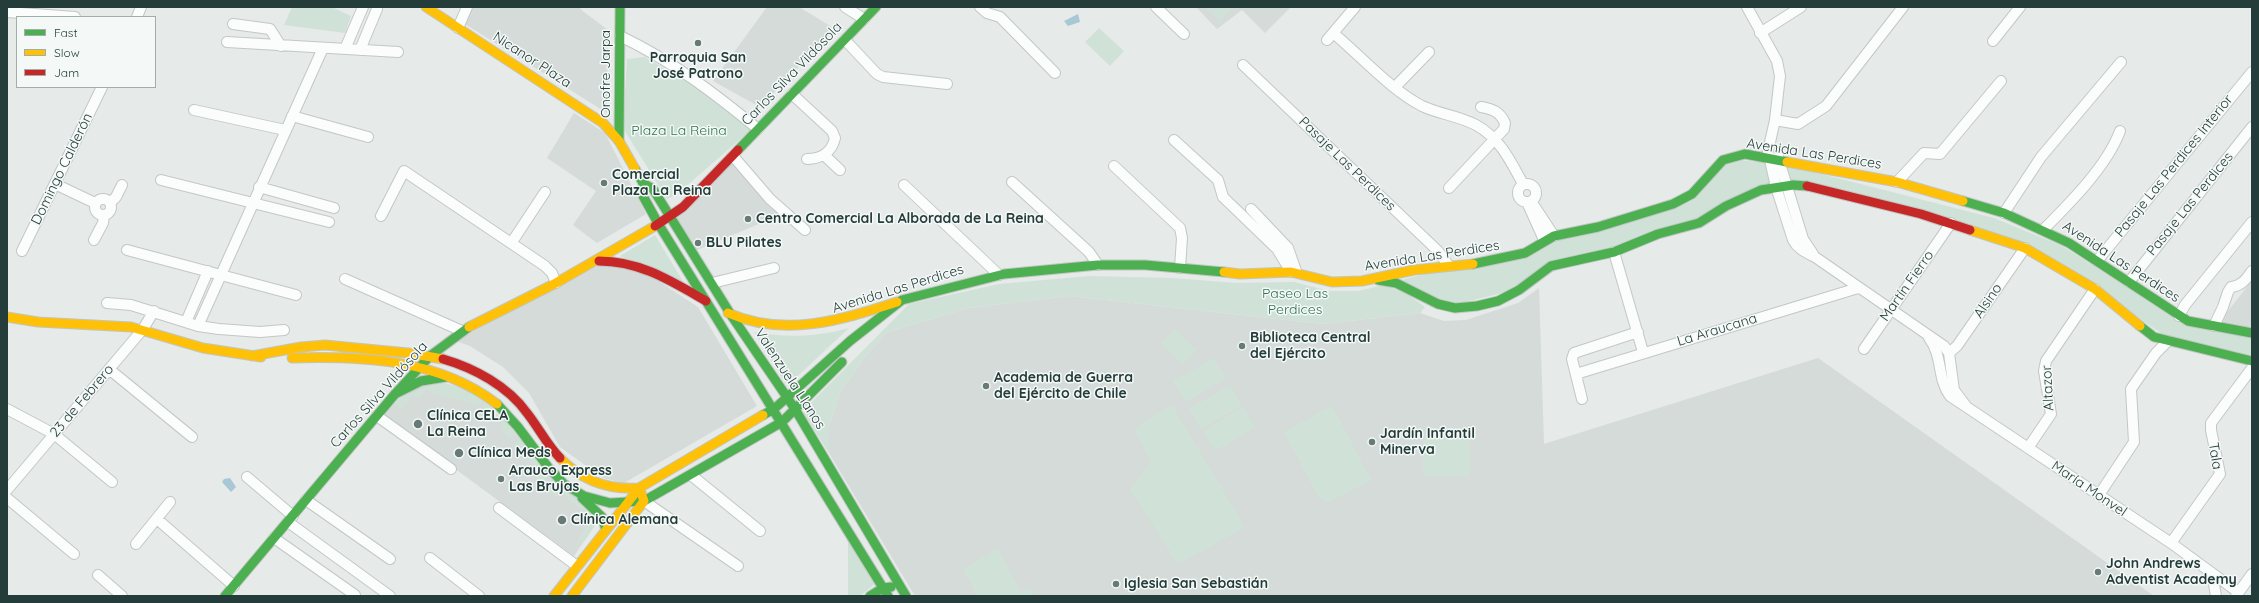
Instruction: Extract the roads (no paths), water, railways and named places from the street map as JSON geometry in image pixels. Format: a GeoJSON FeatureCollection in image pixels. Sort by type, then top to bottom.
{"type":"FeatureCollection","features":[{"type":"Feature","properties":{"kind":"main road","name":"Nicanor Plaza"},"geometry":{"type":"LineString","coordinates":[[426,7],[603,123],[619,141]]}},
{"type":"Feature","properties":{"kind":"main road","name":"Onofre Jarpa"},"geometry":{"type":"LineString","coordinates":[[619,141],[620,7]]}},
{"type":"Feature","properties":{"kind":"main road","name":"Carlos Silva Vildósola"},"geometry":{"type":"LineString","coordinates":[[225,596],[395,394],[430,356],[462,331],[556,283],[671,217],[733,156],[876,7]]}},
{"type":"Feature","properties":{"kind":"main road","name":"Valenzuela Llanos"},"geometry":{"type":"LineString","coordinates":[[619,141],[643,182],[653,189],[731,315],[795,409],[906,596]]}},
{"type":"Feature","properties":{"kind":"main road","name":"Avenida Las Perdices"},"geometry":{"type":"LineString","coordinates":[[708,302],[731,315],[779,326],[809,327],[841,321],[935,290],[999,275],[1098,265],[1144,265],[1240,274],[1294,273],[1332,282],[1362,281],[1414,270],[1486,263],[1512,258],[1525,253],[1549,238],[1598,227],[1673,204],[1692,194],[1717,164],[1730,157],[1745,154],[1897,182],[2004,213],[2044,230],[2097,261],[2188,321],[2252,333]]}},
{"type":"Feature","properties":{"kind":"main road","name":"Valenzuela Llanos"},"geometry":{"type":"LineString","coordinates":[[643,182],[643,196],[659,225],[774,409],[885,592]]}},
{"type":"Feature","properties":{"kind":"main road"},"geometry":{"type":"LineString","coordinates":[[1362,281],[1388,281],[1407,288],[1438,304],[1455,308],[1477,306],[1498,301],[1519,290],[1551,266],[1614,252],[1658,234],[1699,223],[1738,200],[1761,190],[1781,186],[1820,188],[1951,224],[2025,248],[2095,289],[2149,334],[2168,341],[2252,360]]}},
{"type":"Feature","properties":{"kind":"main road","name":"Carlos Silva Vildósola"},"geometry":{"type":"LineString","coordinates":[[594,261],[622,260],[642,266],[708,302]]}},
{"type":"Feature","properties":{"kind":"main road"},"geometry":{"type":"LineString","coordinates":[[1407,288],[1404,282],[1414,270]]}},
{"type":"Feature","properties":{"kind":"main road"},"geometry":{"type":"LineString","coordinates":[[554,596],[639,488],[774,409],[850,341],[902,300]]}},
{"type":"Feature","properties":{"kind":"main road"},"geometry":{"type":"LineString","coordinates":[[568,487],[601,501],[626,504],[644,501],[691,476],[782,422],[902,300]]}},
{"type":"Feature","properties":{"kind":"main road"},"geometry":{"type":"LineString","coordinates":[[7,317],[38,322],[119,326],[143,329],[203,348],[252,356],[275,358],[338,358],[419,367],[453,377],[479,390],[496,403],[518,428],[547,469],[597,511],[604,521],[606,530]]}},
{"type":"Feature","properties":{"kind":"main road"},"geometry":{"type":"LineString","coordinates":[[252,356],[322,346],[430,356],[467,368],[503,389],[526,412],[560,460],[584,478],[607,488],[622,490],[639,488]]}},
{"type":"Feature","properties":{"kind":"main road"},"geometry":{"type":"LineString","coordinates":[[395,394],[421,381],[453,377]]}},
{"type":"Feature","properties":{"kind":"main road"},"geometry":{"type":"LineString","coordinates":[[639,488],[644,501]]}},
{"type":"Feature","properties":{"kind":"main road"},"geometry":{"type":"LineString","coordinates":[[575,595],[644,501]]}},
{"type":"Feature","properties":{"kind":"main road"},"geometry":{"type":"LineString","coordinates":[[870,596],[900,587]]}},
{"type":"Feature","properties":{"kind":"street"},"geometry":{"type":"LineString","coordinates":[[136,16],[141,7]]}},
{"type":"Feature","properties":{"kind":"street"},"geometry":{"type":"LineString","coordinates":[[345,49],[363,7]]}},
{"type":"Feature","properties":{"kind":"street"},"geometry":{"type":"LineString","coordinates":[[458,28],[468,7]]}},
{"type":"Feature","properties":{"kind":"street"},"geometry":{"type":"LineString","coordinates":[[845,7],[864,19]]}},
{"type":"Feature","properties":{"kind":"street"},"geometry":{"type":"LineString","coordinates":[[980,7],[987,13],[1000,17],[1055,73]]}},
{"type":"Feature","properties":{"kind":"street"},"geometry":{"type":"LineString","coordinates":[[1156,7],[1184,34]]}},
{"type":"Feature","properties":{"kind":"street"},"geometry":{"type":"LineString","coordinates":[[1354,7],[1330,37],[1422,106],[1477,126],[1495,140],[1506,152],[1523,184],[1528,184],[1535,189],[1536,193],[1529,201],[1549,238]]}},
{"type":"Feature","properties":{"kind":"street","name":"María Monvel"},"geometry":{"type":"LineString","coordinates":[[1747,7],[1760,33],[1777,61],[1780,76],[1775,120],[1769,144],[1781,186],[1793,240],[1796,246],[1815,257],[1944,346],[1949,353],[1954,390],[1966,406]]}},
{"type":"Feature","properties":{"kind":"street"},"geometry":{"type":"LineString","coordinates":[[1760,33],[1801,7]]}},
{"type":"Feature","properties":{"kind":"street"},"geometry":{"type":"LineString","coordinates":[[1775,120],[1798,124],[1826,106],[1903,7]]}},
{"type":"Feature","properties":{"kind":"street"},"geometry":{"type":"LineString","coordinates":[[1993,41],[2020,7]]}},
{"type":"Feature","properties":{"kind":"street"},"geometry":{"type":"LineString","coordinates":[[360,50],[377,9]]}},
{"type":"Feature","properties":{"kind":"street"},"geometry":{"type":"LineString","coordinates":[[7,12],[62,16]]}},
{"type":"Feature","properties":{"kind":"street"},"geometry":{"type":"LineString","coordinates":[[233,24],[270,28],[281,46]]}},
{"type":"Feature","properties":{"kind":"street"},"geometry":{"type":"LineString","coordinates":[[620,36],[647,49],[709,88],[758,129]]}},
{"type":"Feature","properties":{"kind":"street"},"geometry":{"type":"LineString","coordinates":[[845,40],[877,74],[947,84]]}},
{"type":"Feature","properties":{"kind":"street"},"geometry":{"type":"LineString","coordinates":[[227,42],[398,52]]}},
{"type":"Feature","properties":{"kind":"street"},"geometry":{"type":"LineString","coordinates":[[198,326],[219,274],[323,48]]}},
{"type":"Feature","properties":{"kind":"street"},"geometry":{"type":"LineString","coordinates":[[1395,87],[1429,52]]}},
{"type":"Feature","properties":{"kind":"street"},"geometry":{"type":"LineString","coordinates":[[2004,213],[2041,157],[2121,62]]}},
{"type":"Feature","properties":{"kind":"street","name":"Pasaje Las Perdices"},"geometry":{"type":"LineString","coordinates":[[1243,65],[1438,251],[1449,266]]}},
{"type":"Feature","properties":{"kind":"street","name":"Pasaje Las Perdices Interior"},"geometry":{"type":"LineString","coordinates":[[2097,261],[2252,72]]}},
{"type":"Feature","properties":{"kind":"street"},"geometry":{"type":"LineString","coordinates":[[1897,182],[1924,153],[1940,154],[2001,81]]}},
{"type":"Feature","properties":{"kind":"street","name":"Domingo Calderón"},"geometry":{"type":"LineString","coordinates":[[22,252],[102,88]]}},
{"type":"Feature","properties":{"kind":"street"},"geometry":{"type":"LineString","coordinates":[[792,94],[834,134],[834,142],[824,155],[818,159],[807,159]]}},
{"type":"Feature","properties":{"kind":"street"},"geometry":{"type":"LineString","coordinates":[[1449,188],[1504,129],[1506,123],[1502,116],[1494,110],[1481,107]]}},
{"type":"Feature","properties":{"kind":"street"},"geometry":{"type":"LineString","coordinates":[[194,110],[285,130]]}},
{"type":"Feature","properties":{"kind":"street"},"geometry":{"type":"LineString","coordinates":[[292,116],[368,137]]}},
{"type":"Feature","properties":{"kind":"street","name":"Pasaje Las Perdices"},"geometry":{"type":"LineString","coordinates":[[2129,282],[2252,127]]}},
{"type":"Feature","properties":{"kind":"street"},"geometry":{"type":"LineString","coordinates":[[2044,230],[2076,196],[2116,144],[2120,131]]}},
{"type":"Feature","properties":{"kind":"street"},"geometry":{"type":"LineString","coordinates":[[1174,140],[1218,180],[1223,197],[1277,249],[1294,273]]}},
{"type":"Feature","properties":{"kind":"street"},"geometry":{"type":"LineString","coordinates":[[824,155],[840,170]]}},
{"type":"Feature","properties":{"kind":"street"},"geometry":{"type":"LineString","coordinates":[[733,156],[770,199],[805,230]]}},
{"type":"Feature","properties":{"kind":"street"},"geometry":{"type":"LineString","coordinates":[[1114,166],[1180,228],[1182,238],[1180,268]]}},
{"type":"Feature","properties":{"kind":"street"},"geometry":{"type":"LineString","coordinates":[[381,216],[404,170],[512,242],[552,273],[556,283]]}},
{"type":"Feature","properties":{"kind":"street"},"geometry":{"type":"LineString","coordinates":[[161,180],[329,222]]}},
{"type":"Feature","properties":{"kind":"street"},"geometry":{"type":"LineString","coordinates":[[1012,182],[1089,252],[1098,265]]}},
{"type":"Feature","properties":{"kind":"street"},"geometry":{"type":"LineString","coordinates":[[55,184],[95,203]]}},
{"type":"Feature","properties":{"kind":"street"},"geometry":{"type":"LineString","coordinates":[[95,203],[97,213],[104,215],[110,211],[110,203],[116,197],[122,185]]}},
{"type":"Feature","properties":{"kind":"street"},"geometry":{"type":"LineString","coordinates":[[904,185],[999,275]]}},
{"type":"Feature","properties":{"kind":"street"},"geometry":{"type":"LineString","coordinates":[[259,187],[334,208]]}},
{"type":"Feature","properties":{"kind":"street"},"geometry":{"type":"LineString","coordinates":[[512,242],[545,192]]}},
{"type":"Feature","properties":{"kind":"street"},"geometry":{"type":"LineString","coordinates":[[95,203],[102,199],[110,203]]}},
{"type":"Feature","properties":{"kind":"street"},"geometry":{"type":"LineString","coordinates":[[1250,209],[1288,248],[1294,273]]}},
{"type":"Feature","properties":{"kind":"street"},"geometry":{"type":"LineString","coordinates":[[94,240],[104,223],[104,215]]}},
{"type":"Feature","properties":{"kind":"street"},"geometry":{"type":"LineString","coordinates":[[2180,316],[2184,305],[2252,222]]}},
{"type":"Feature","properties":{"kind":"street","name":"Martín Fierro"},"geometry":{"type":"LineString","coordinates":[[1864,349],[1951,224]]}},
{"type":"Feature","properties":{"kind":"street","name":"Alsino"},"geometry":{"type":"LineString","coordinates":[[1949,353],[1957,346],[2025,248]]}},
{"type":"Feature","properties":{"kind":"street"},"geometry":{"type":"LineString","coordinates":[[127,250],[296,295]]}},
{"type":"Feature","properties":{"kind":"street"},"geometry":{"type":"LineString","coordinates":[[1614,252],[1643,352]]}},
{"type":"Feature","properties":{"kind":"street"},"geometry":{"type":"LineString","coordinates":[[712,283],[774,268]]}},
{"type":"Feature","properties":{"kind":"street"},"geometry":{"type":"LineString","coordinates":[[186,322],[208,271]]}},
{"type":"Feature","properties":{"kind":"street"},"geometry":{"type":"LineString","coordinates":[[2214,326],[2228,292],[2232,287],[2238,287],[2243,283],[2252,271]]}},
{"type":"Feature","properties":{"kind":"street"},"geometry":{"type":"LineString","coordinates":[[345,279],[462,331]]}},
{"type":"Feature","properties":{"kind":"street","name":"La Araucana"},"geometry":{"type":"LineString","coordinates":[[1576,374],[1643,352],[1858,288]]}},
{"type":"Feature","properties":{"kind":"street","name":"Altazor"},"geometry":{"type":"LineString","coordinates":[[2028,448],[2051,414],[2044,371],[2046,361],[2095,289]]}},
{"type":"Feature","properties":{"kind":"street"},"geometry":{"type":"LineString","coordinates":[[107,303],[154,311],[198,326],[260,332],[284,330]]}},
{"type":"Feature","properties":{"kind":"street","name":"23 de Febrero"},"geometry":{"type":"LineString","coordinates":[[7,490],[143,329],[154,311]]}},
{"type":"Feature","properties":{"kind":"street"},"geometry":{"type":"LineString","coordinates":[[1582,399],[1572,359],[1576,350],[1638,332]]}},
{"type":"Feature","properties":{"kind":"street","name":"María Monvel"},"geometry":{"type":"LineString","coordinates":[[1926,334],[1935,346],[1938,355],[1941,380],[1946,391],[1957,401],[2171,543],[2212,573],[2237,594]]}},
{"type":"Feature","properties":{"kind":"street"},"geometry":{"type":"LineString","coordinates":[[2099,495],[2134,442],[2131,389],[2156,353],[2168,341]]}},
{"type":"Feature","properties":{"kind":"street","name":"Tala"},"geometry":{"type":"LineString","coordinates":[[2171,543],[2220,474],[2210,430],[2211,423],[2252,368]]}},
{"type":"Feature","properties":{"kind":"street"},"geometry":{"type":"LineString","coordinates":[[109,370],[192,437]]}},
{"type":"Feature","properties":{"kind":"street"},"geometry":{"type":"LineString","coordinates":[[7,409],[54,434],[112,482]]}},
{"type":"Feature","properties":{"kind":"street"},"geometry":{"type":"LineString","coordinates":[[377,416],[451,469]]}},
{"type":"Feature","properties":{"kind":"street"},"geometry":{"type":"LineString","coordinates":[[691,476],[760,531]]}},
{"type":"Feature","properties":{"kind":"street"},"geometry":{"type":"LineString","coordinates":[[247,477],[290,519],[390,596]]}},
{"type":"Feature","properties":{"kind":"street"},"geometry":{"type":"LineString","coordinates":[[7,498],[74,554]]}},
{"type":"Feature","properties":{"kind":"street"},"geometry":{"type":"LineString","coordinates":[[306,500],[390,559]]}},
{"type":"Feature","properties":{"kind":"street"},"geometry":{"type":"LineString","coordinates":[[644,501],[738,566]]}},
{"type":"Feature","properties":{"kind":"street"},"geometry":{"type":"LineString","coordinates":[[136,544],[170,502]]}},
{"type":"Feature","properties":{"kind":"street"},"geometry":{"type":"LineString","coordinates":[[499,508],[577,566]]}},
{"type":"Feature","properties":{"kind":"street"},"geometry":{"type":"LineString","coordinates":[[157,519],[234,586]]}},
{"type":"Feature","properties":{"kind":"street"},"geometry":{"type":"LineString","coordinates":[[274,538],[355,595]]}},
{"type":"Feature","properties":{"kind":"street"},"geometry":{"type":"LineString","coordinates":[[430,558],[479,596]]}},
{"type":"Feature","properties":{"kind":"street"},"geometry":{"type":"LineString","coordinates":[[2212,573],[2216,596]]}},
{"type":"Feature","properties":{"kind":"street"},"geometry":{"type":"LineString","coordinates":[[2237,594],[2252,574]]}},
{"type":"Feature","properties":{"kind":"street"},"geometry":{"type":"LineString","coordinates":[[98,575],[122,596]]}},
{"type":"Feature","properties":{"kind":"water"},"geometry":{"type":"Polygon","coordinates":[[[1078,14],[1080,22],[1068,26],[1064,21],[1078,14]]]}},
{"type":"Feature","properties":{"kind":"water"},"geometry":{"type":"Polygon","coordinates":[[[230,478],[236,487],[231,492],[222,482],[224,479],[230,478]]]}},
{"type":"Feature","properties":{"kind":"place","name":"Parroquia San José Patrono"},"geometry":{"type":"Point","coordinates":[698,43]}},
{"type":"Feature","properties":{"kind":"place","name":"Comercial Plaza La Reina"},"geometry":{"type":"Point","coordinates":[604,183]}},
{"type":"Feature","properties":{"kind":"place","name":"Centro Comercial La Alborada de La Reina"},"geometry":{"type":"Point","coordinates":[748,219]}},
{"type":"Feature","properties":{"kind":"place","name":"BLU Pilates"},"geometry":{"type":"Point","coordinates":[698,243]}},
{"type":"Feature","properties":{"kind":"place","name":"Biblioteca Central del Ejército"},"geometry":{"type":"Point","coordinates":[1242,346]}},
{"type":"Feature","properties":{"kind":"place","name":"Academia de Guerra del Ejército de Chile"},"geometry":{"type":"Point","coordinates":[986,386]}},
{"type":"Feature","properties":{"kind":"place","name":"Clínica CELA La Reina"},"geometry":{"type":"Point","coordinates":[418,424]}},
{"type":"Feature","properties":{"kind":"place","name":"Jardín Infantil Minerva"},"geometry":{"type":"Point","coordinates":[1372,442]}},
{"type":"Feature","properties":{"kind":"place","name":"Clínica Meds"},"geometry":{"type":"Point","coordinates":[459,453]}},
{"type":"Feature","properties":{"kind":"place","name":"Arauco Express Las Brujas"},"geometry":{"type":"Point","coordinates":[501,479]}},
{"type":"Feature","properties":{"kind":"place","name":"Clínica Alemana"},"geometry":{"type":"Point","coordinates":[562,520]}},
{"type":"Feature","properties":{"kind":"place","name":"John Andrews Adventist Academy"},"geometry":{"type":"Point","coordinates":[2098,572]}},
{"type":"Feature","properties":{"kind":"place","name":"Iglesia San Sebastián"},"geometry":{"type":"Point","coordinates":[1116,584]}},
{"type":"Feature","properties":{"kind":"park label","name":"Plaza La Reina"},"geometry":{"type":"Point","coordinates":[679,131]}},
{"type":"Feature","properties":{"kind":"park label","name":"Paseo Las Perdices"},"geometry":{"type":"Point","coordinates":[1295,302]}}]}
